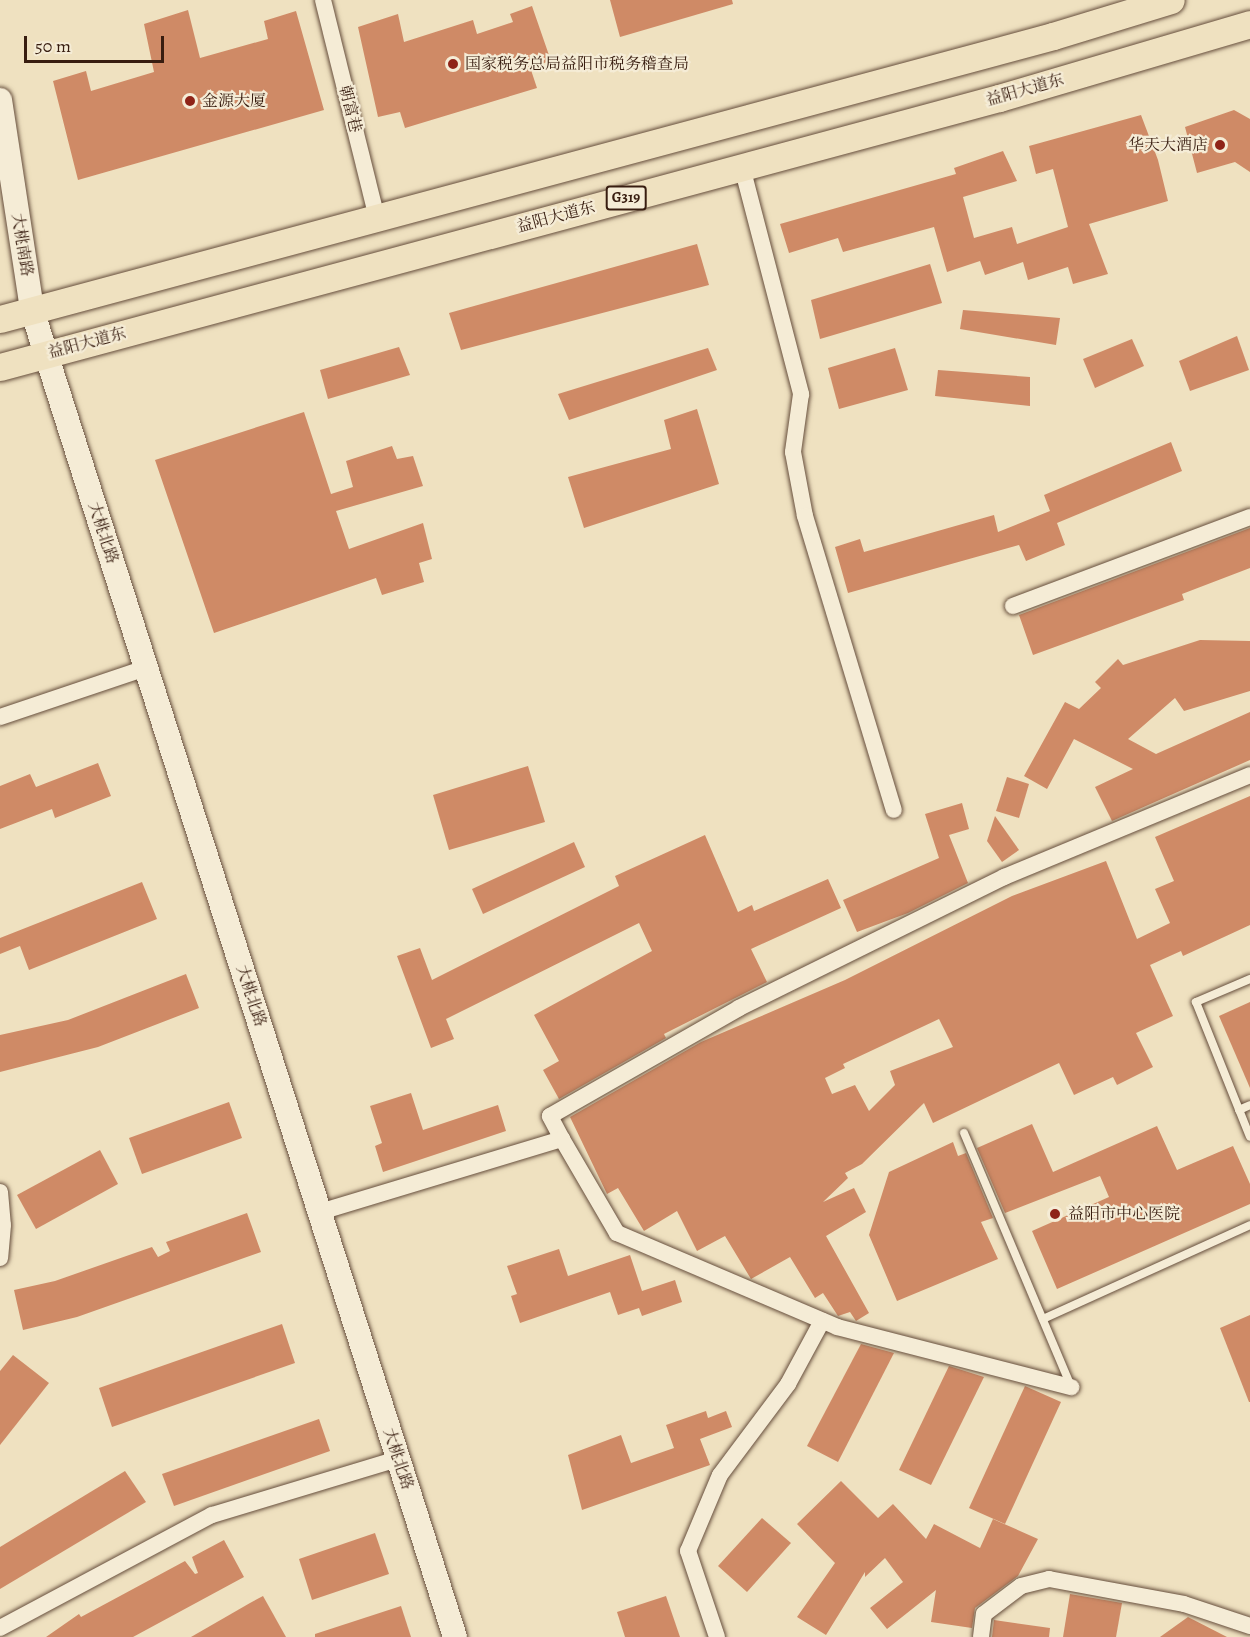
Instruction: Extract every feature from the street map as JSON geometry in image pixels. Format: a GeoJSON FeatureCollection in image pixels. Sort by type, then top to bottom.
{"type":"FeatureCollection","features":[{"type":"Feature","properties":{"kind":"main road"},"geometry":{"type":"LineString","coordinates":[[0,320],[1053,36],[1171,0]]}},
{"type":"Feature","properties":{"kind":"main road","name":"益阳大道东"},"geometry":{"type":"LineString","coordinates":[[0,367],[999,98],[1242,30]]}},
{"type":"Feature","properties":{"kind":"street","name":"朝富巷"},"geometry":{"type":"LineString","coordinates":[[323,0],[377,218]]}},
{"type":"Feature","properties":{"kind":"street","name":"大桃南路"},"geometry":{"type":"LineString","coordinates":[[0,100],[32,310],[46,354]]}},
{"type":"Feature","properties":{"kind":"street"},"geometry":{"type":"LineString","coordinates":[[742,167],[801,394],[793,452],[805,516],[894,810]]}},
{"type":"Feature","properties":{"kind":"street","name":"大桃北路"},"geometry":{"type":"LineString","coordinates":[[46,354],[455,1637]]}},
{"type":"Feature","properties":{"kind":"street"},"geometry":{"type":"LineString","coordinates":[[1013,606],[1250,517]]}},
{"type":"Feature","properties":{"kind":"street"},"geometry":{"type":"LineString","coordinates":[[0,717],[146,669]]}},
{"type":"Feature","properties":{"kind":"street"},"geometry":{"type":"LineString","coordinates":[[1071,1386],[822,1321],[617,1233],[550,1116],[739,1008],[1004,877],[1250,775]]}},
{"type":"Feature","properties":{"kind":"street"},"geometry":{"type":"LineString","coordinates":[[320,1212],[562,1139]]}},
{"type":"Feature","properties":{"kind":"street"},"geometry":{"type":"LineString","coordinates":[[0,1192],[3,1225],[0,1258]]}},
{"type":"Feature","properties":{"kind":"street"},"geometry":{"type":"LineString","coordinates":[[717,1637],[688,1551],[720,1475],[788,1384],[822,1321]]}},
{"type":"Feature","properties":{"kind":"street"},"geometry":{"type":"LineString","coordinates":[[0,1628],[212,1515],[398,1459]]}},
{"type":"Feature","properties":{"kind":"street"},"geometry":{"type":"LineString","coordinates":[[981,1637],[984,1614],[1021,1586],[1049,1579],[1184,1604],[1250,1626]]}},
{"type":"Feature","properties":{"kind":"lane"},"geometry":{"type":"LineString","coordinates":[[1250,979],[1196,1002],[1250,1137]]}},
{"type":"Feature","properties":{"kind":"lane"},"geometry":{"type":"LineString","coordinates":[[1239,1110],[1250,1105]]}},
{"type":"Feature","properties":{"kind":"lane"},"geometry":{"type":"LineString","coordinates":[[964,1133],[1071,1386]]}},
{"type":"Feature","properties":{"kind":"lane"},"geometry":{"type":"LineString","coordinates":[[1043,1319],[1250,1225]]}},
{"type":"Feature","properties":{"kind":"building"},"geometry":{"type":"Polygon","coordinates":[[[610,0],[732,0],[733,4],[620,37],[610,0]]]}},
{"type":"Feature","properties":{"kind":"building","name":"国家税务总局益阳市税务稽查局"},"geometry":{"type":"Polygon","coordinates":[[[532,6],[551,61],[530,67],[537,88],[405,128],[400,112],[378,117],[358,27],[398,14],[404,42],[473,20],[477,34],[513,22],[510,14],[532,6]]]}},
{"type":"Feature","properties":{"kind":"building","name":"金源大厦"},"geometry":{"type":"Polygon","coordinates":[[[188,10],[200,58],[268,39],[264,21],[296,11],[324,110],[78,180],[53,81],[86,71],[91,91],[154,72],[144,24],[188,10]]]}},
{"type":"Feature","properties":{"kind":"building","name":"华天大酒店"},"geometry":{"type":"Polygon","coordinates":[[[1234,110],[1250,119],[1250,172],[1235,162],[1197,173],[1185,127],[1234,110]]]}},
{"type":"Feature","properties":{"kind":"building"},"geometry":{"type":"Polygon","coordinates":[[[1141,115],[1158,160],[1168,201],[1089,224],[1108,274],[1073,284],[1068,267],[1028,280],[1023,262],[985,275],[980,261],[947,272],[934,227],[843,252],[838,238],[789,253],[780,224],[956,174],[954,168],[1003,151],[1017,181],[963,197],[974,238],[1012,227],[1017,244],[1068,227],[1053,169],[1036,174],[1029,146],[1141,115]]]}},
{"type":"Feature","properties":{"kind":"building"},"geometry":{"type":"Polygon","coordinates":[[[697,244],[709,285],[461,350],[449,313],[697,244]]]}},
{"type":"Feature","properties":{"kind":"building"},"geometry":{"type":"Polygon","coordinates":[[[930,264],[942,303],[820,339],[811,300],[930,264]]]}},
{"type":"Feature","properties":{"kind":"building"},"geometry":{"type":"Polygon","coordinates":[[[963,310],[1060,318],[1056,345],[960,329],[963,310]]]}},
{"type":"Feature","properties":{"kind":"building"},"geometry":{"type":"Polygon","coordinates":[[[1237,336],[1249,370],[1190,391],[1179,361],[1237,336]]]}},
{"type":"Feature","properties":{"kind":"building"},"geometry":{"type":"Polygon","coordinates":[[[1132,339],[1144,366],[1095,388],[1083,359],[1132,339]]]}},
{"type":"Feature","properties":{"kind":"building"},"geometry":{"type":"Polygon","coordinates":[[[399,347],[410,375],[328,399],[320,370],[399,347]]]}},
{"type":"Feature","properties":{"kind":"building"},"geometry":{"type":"Polygon","coordinates":[[[708,348],[717,370],[569,420],[558,394],[708,348]]]}},
{"type":"Feature","properties":{"kind":"building"},"geometry":{"type":"Polygon","coordinates":[[[895,348],[908,390],[839,409],[828,368],[895,348]]]}},
{"type":"Feature","properties":{"kind":"building"},"geometry":{"type":"Polygon","coordinates":[[[938,370],[1030,377],[1030,406],[935,396],[938,370]]]}},
{"type":"Feature","properties":{"kind":"building"},"geometry":{"type":"Polygon","coordinates":[[[697,409],[719,484],[584,528],[568,477],[671,449],[664,420],[697,409]]]}},
{"type":"Feature","properties":{"kind":"building"},"geometry":{"type":"Polygon","coordinates":[[[304,412],[331,494],[353,487],[346,461],[392,446],[397,459],[413,456],[423,486],[336,511],[349,549],[423,523],[432,559],[419,563],[424,582],[382,595],[376,578],[214,633],[155,460],[304,412]]]}},
{"type":"Feature","properties":{"kind":"building"},"geometry":{"type":"Polygon","coordinates":[[[1171,442],[1182,471],[1057,523],[1065,545],[1026,561],[1019,545],[848,593],[835,547],[860,539],[864,552],[994,515],[998,532],[1050,511],[1044,495],[1171,442]]]}},
{"type":"Feature","properties":{"kind":"building"},"geometry":{"type":"Polygon","coordinates":[[[1250,528],[1250,568],[1182,594],[1184,600],[1033,655],[1019,615],[1250,528]]]}},
{"type":"Feature","properties":{"kind":"building"},"geometry":{"type":"Polygon","coordinates":[[[1200,640],[1250,641],[1250,691],[1184,711],[1175,698],[1128,739],[1156,754],[1250,712],[1250,760],[1112,821],[1095,787],[1133,769],[1074,739],[1047,789],[1024,776],[1065,702],[1079,709],[1101,688],[1095,682],[1118,659],[1123,665],[1200,640]]]}},
{"type":"Feature","properties":{"kind":"building"},"geometry":{"type":"Polygon","coordinates":[[[98,763],[111,796],[55,818],[52,809],[0,829],[0,786],[30,774],[36,787],[98,763]]]}},
{"type":"Feature","properties":{"kind":"building"},"geometry":{"type":"Polygon","coordinates":[[[528,766],[545,822],[449,850],[433,795],[528,766]]]}},
{"type":"Feature","properties":{"kind":"building"},"geometry":{"type":"Polygon","coordinates":[[[1007,777],[1029,784],[1019,818],[996,811],[1007,777]]]}},
{"type":"Feature","properties":{"kind":"building"},"geometry":{"type":"Polygon","coordinates":[[[1250,796],[1250,925],[1183,956],[1181,951],[1150,965],[1173,1016],[1136,1033],[1153,1067],[1117,1085],[1113,1077],[1074,1095],[1059,1063],[933,1123],[924,1103],[862,1164],[845,1173],[848,1178],[823,1202],[854,1188],[866,1212],[826,1236],[869,1313],[856,1321],[850,1312],[838,1316],[823,1293],[815,1298],[790,1257],[751,1279],[725,1236],[697,1251],[677,1211],[644,1231],[618,1188],[607,1194],[570,1117],[701,1042],[845,980],[1012,896],[1106,861],[1137,939],[1170,923],[1155,889],[1174,881],[1155,837],[1250,796]],[[939,1019],[843,1064],[845,1068],[825,1078],[832,1094],[855,1085],[869,1111],[895,1085],[890,1071],[953,1047],[939,1019]]]}},
{"type":"Feature","properties":{"kind":"building"},"geometry":{"type":"Polygon","coordinates":[[[962,803],[969,829],[949,835],[968,883],[908,913],[857,932],[843,900],[939,858],[925,814],[962,803]]]}},
{"type":"Feature","properties":{"kind":"building"},"geometry":{"type":"Polygon","coordinates":[[[995,816],[1019,850],[1002,862],[987,841],[995,816]]]}},
{"type":"Feature","properties":{"kind":"building"},"geometry":{"type":"Polygon","coordinates":[[[705,835],[738,912],[752,905],[754,911],[828,879],[841,908],[751,949],[767,982],[664,1034],[666,1038],[559,1099],[543,1070],[559,1061],[534,1015],[652,951],[639,923],[446,1019],[454,1039],[431,1048],[397,956],[420,948],[432,980],[619,886],[615,876],[705,835]]]}},
{"type":"Feature","properties":{"kind":"building"},"geometry":{"type":"Polygon","coordinates":[[[574,842],[585,867],[483,914],[472,889],[574,842]]]}},
{"type":"Feature","properties":{"kind":"building"},"geometry":{"type":"Polygon","coordinates":[[[142,882],[157,919],[29,970],[20,946],[0,954],[0,938],[142,882]]]}},
{"type":"Feature","properties":{"kind":"building"},"geometry":{"type":"Polygon","coordinates":[[[186,974],[199,1008],[98,1047],[0,1072],[0,1035],[68,1020],[186,974]]]}},
{"type":"Feature","properties":{"kind":"building"},"geometry":{"type":"Polygon","coordinates":[[[1250,1002],[1250,1088],[1219,1016],[1250,1002]]]}},
{"type":"Feature","properties":{"kind":"building"},"geometry":{"type":"Polygon","coordinates":[[[411,1093],[423,1130],[498,1105],[506,1131],[383,1172],[375,1146],[382,1143],[370,1106],[411,1093]]]}},
{"type":"Feature","properties":{"kind":"building"},"geometry":{"type":"Polygon","coordinates":[[[229,1102],[242,1138],[142,1174],[129,1138],[229,1102]]]}},
{"type":"Feature","properties":{"kind":"building"},"geometry":{"type":"Polygon","coordinates":[[[1032,1124],[1053,1172],[1157,1126],[1177,1170],[1233,1146],[1250,1184],[1250,1204],[1057,1289],[1032,1231],[1109,1197],[1100,1176],[1005,1213],[977,1148],[1032,1124]]]}},
{"type":"Feature","properties":{"kind":"building"},"geometry":{"type":"Polygon","coordinates":[[[953,1142],[958,1156],[966,1153],[993,1218],[981,1222],[998,1259],[897,1301],[869,1235],[889,1172],[953,1142]]]}},
{"type":"Feature","properties":{"kind":"building"},"geometry":{"type":"Polygon","coordinates":[[[100,1150],[118,1184],[36,1229],[17,1195],[100,1150]]]}},
{"type":"Feature","properties":{"kind":"building"},"geometry":{"type":"Polygon","coordinates":[[[247,1213],[261,1252],[77,1317],[23,1330],[14,1290],[55,1281],[152,1247],[158,1257],[170,1251],[166,1242],[247,1213]]]}},
{"type":"Feature","properties":{"kind":"building"},"geometry":{"type":"Polygon","coordinates":[[[559,1249],[568,1276],[630,1255],[642,1291],[675,1280],[682,1302],[642,1316],[639,1308],[618,1315],[610,1292],[520,1323],[511,1296],[517,1294],[507,1266],[559,1249]]]}},
{"type":"Feature","properties":{"kind":"building"},"geometry":{"type":"Polygon","coordinates":[[[1250,1315],[1250,1402],[1249,1402],[1220,1328],[1250,1315]]]}},
{"type":"Feature","properties":{"kind":"building"},"geometry":{"type":"Polygon","coordinates":[[[282,1324],[295,1363],[112,1427],[99,1388],[282,1324]]]}},
{"type":"Feature","properties":{"kind":"building"},"geometry":{"type":"Polygon","coordinates":[[[861,1344],[894,1353],[838,1462],[807,1446],[861,1344]]]}},
{"type":"Feature","properties":{"kind":"building"},"geometry":{"type":"Polygon","coordinates":[[[13,1355],[49,1383],[0,1445],[0,1371],[13,1355]]]}},
{"type":"Feature","properties":{"kind":"building"},"geometry":{"type":"Polygon","coordinates":[[[949,1366],[984,1377],[931,1485],[899,1470],[949,1366]]]}},
{"type":"Feature","properties":{"kind":"building"},"geometry":{"type":"Polygon","coordinates":[[[1025,1386],[1061,1402],[1005,1524],[969,1508],[1025,1386]]]}},
{"type":"Feature","properties":{"kind":"building"},"geometry":{"type":"Polygon","coordinates":[[[706,1411],[708,1418],[726,1411],[732,1427],[700,1439],[710,1465],[582,1510],[568,1455],[621,1435],[631,1463],[674,1448],[666,1425],[706,1411]]]}},
{"type":"Feature","properties":{"kind":"building"},"geometry":{"type":"Polygon","coordinates":[[[319,1419],[330,1451],[174,1506],[162,1474],[319,1419]]]}},
{"type":"Feature","properties":{"kind":"building"},"geometry":{"type":"Polygon","coordinates":[[[125,1471],[146,1502],[0,1589],[0,1547],[125,1471]]]}},
{"type":"Feature","properties":{"kind":"building"},"geometry":{"type":"Polygon","coordinates":[[[841,1481],[878,1518],[893,1504],[926,1539],[934,1524],[980,1548],[993,1519],[1038,1539],[1018,1576],[975,1608],[972,1628],[931,1622],[936,1590],[887,1629],[870,1608],[903,1582],[885,1558],[865,1577],[865,1572],[826,1635],[797,1617],[835,1563],[797,1524],[841,1481]]]}},
{"type":"Feature","properties":{"kind":"building"},"geometry":{"type":"Polygon","coordinates":[[[762,1518],[791,1543],[747,1592],[718,1566],[762,1518]]]}},
{"type":"Feature","properties":{"kind":"building"},"geometry":{"type":"Polygon","coordinates":[[[375,1533],[389,1574],[312,1600],[299,1559],[375,1533]]]}},
{"type":"Feature","properties":{"kind":"building"},"geometry":{"type":"Polygon","coordinates":[[[224,1540],[244,1577],[133,1637],[46,1637],[79,1614],[81,1617],[185,1561],[195,1574],[198,1573],[192,1557],[224,1540]]]}},
{"type":"Feature","properties":{"kind":"building"},"geometry":{"type":"Polygon","coordinates":[[[1070,1594],[1122,1603],[1116,1637],[1063,1637],[1070,1594]]]}},
{"type":"Feature","properties":{"kind":"building"},"geometry":{"type":"Polygon","coordinates":[[[263,1596],[286,1637],[191,1637],[250,1603],[263,1596]]]}},
{"type":"Feature","properties":{"kind":"building"},"geometry":{"type":"Polygon","coordinates":[[[666,1596],[680,1637],[625,1637],[617,1612],[666,1596]]]}},
{"type":"Feature","properties":{"kind":"building"},"geometry":{"type":"Polygon","coordinates":[[[401,1606],[411,1637],[315,1637],[315,1634],[401,1606]]]}},
{"type":"Feature","properties":{"kind":"building"},"geometry":{"type":"Polygon","coordinates":[[[1188,1617],[1227,1637],[1160,1637],[1188,1617]]]}},
{"type":"Feature","properties":{"kind":"building"},"geometry":{"type":"Polygon","coordinates":[[[994,1620],[1050,1628],[1049,1637],[992,1637],[994,1620]]]}},
{"type":"Feature","properties":{"kind":"place","name":"国家税务总局益阳市税务稽查局"},"geometry":{"type":"Point","coordinates":[453,64]}},
{"type":"Feature","properties":{"kind":"place","name":"金源大厦"},"geometry":{"type":"Point","coordinates":[190,101]}},
{"type":"Feature","properties":{"kind":"place","name":"华天大酒店"},"geometry":{"type":"Point","coordinates":[1220,145]}},
{"type":"Feature","properties":{"kind":"place","name":"益阳市中心医院"},"geometry":{"type":"Point","coordinates":[1055,1214]}}]}
